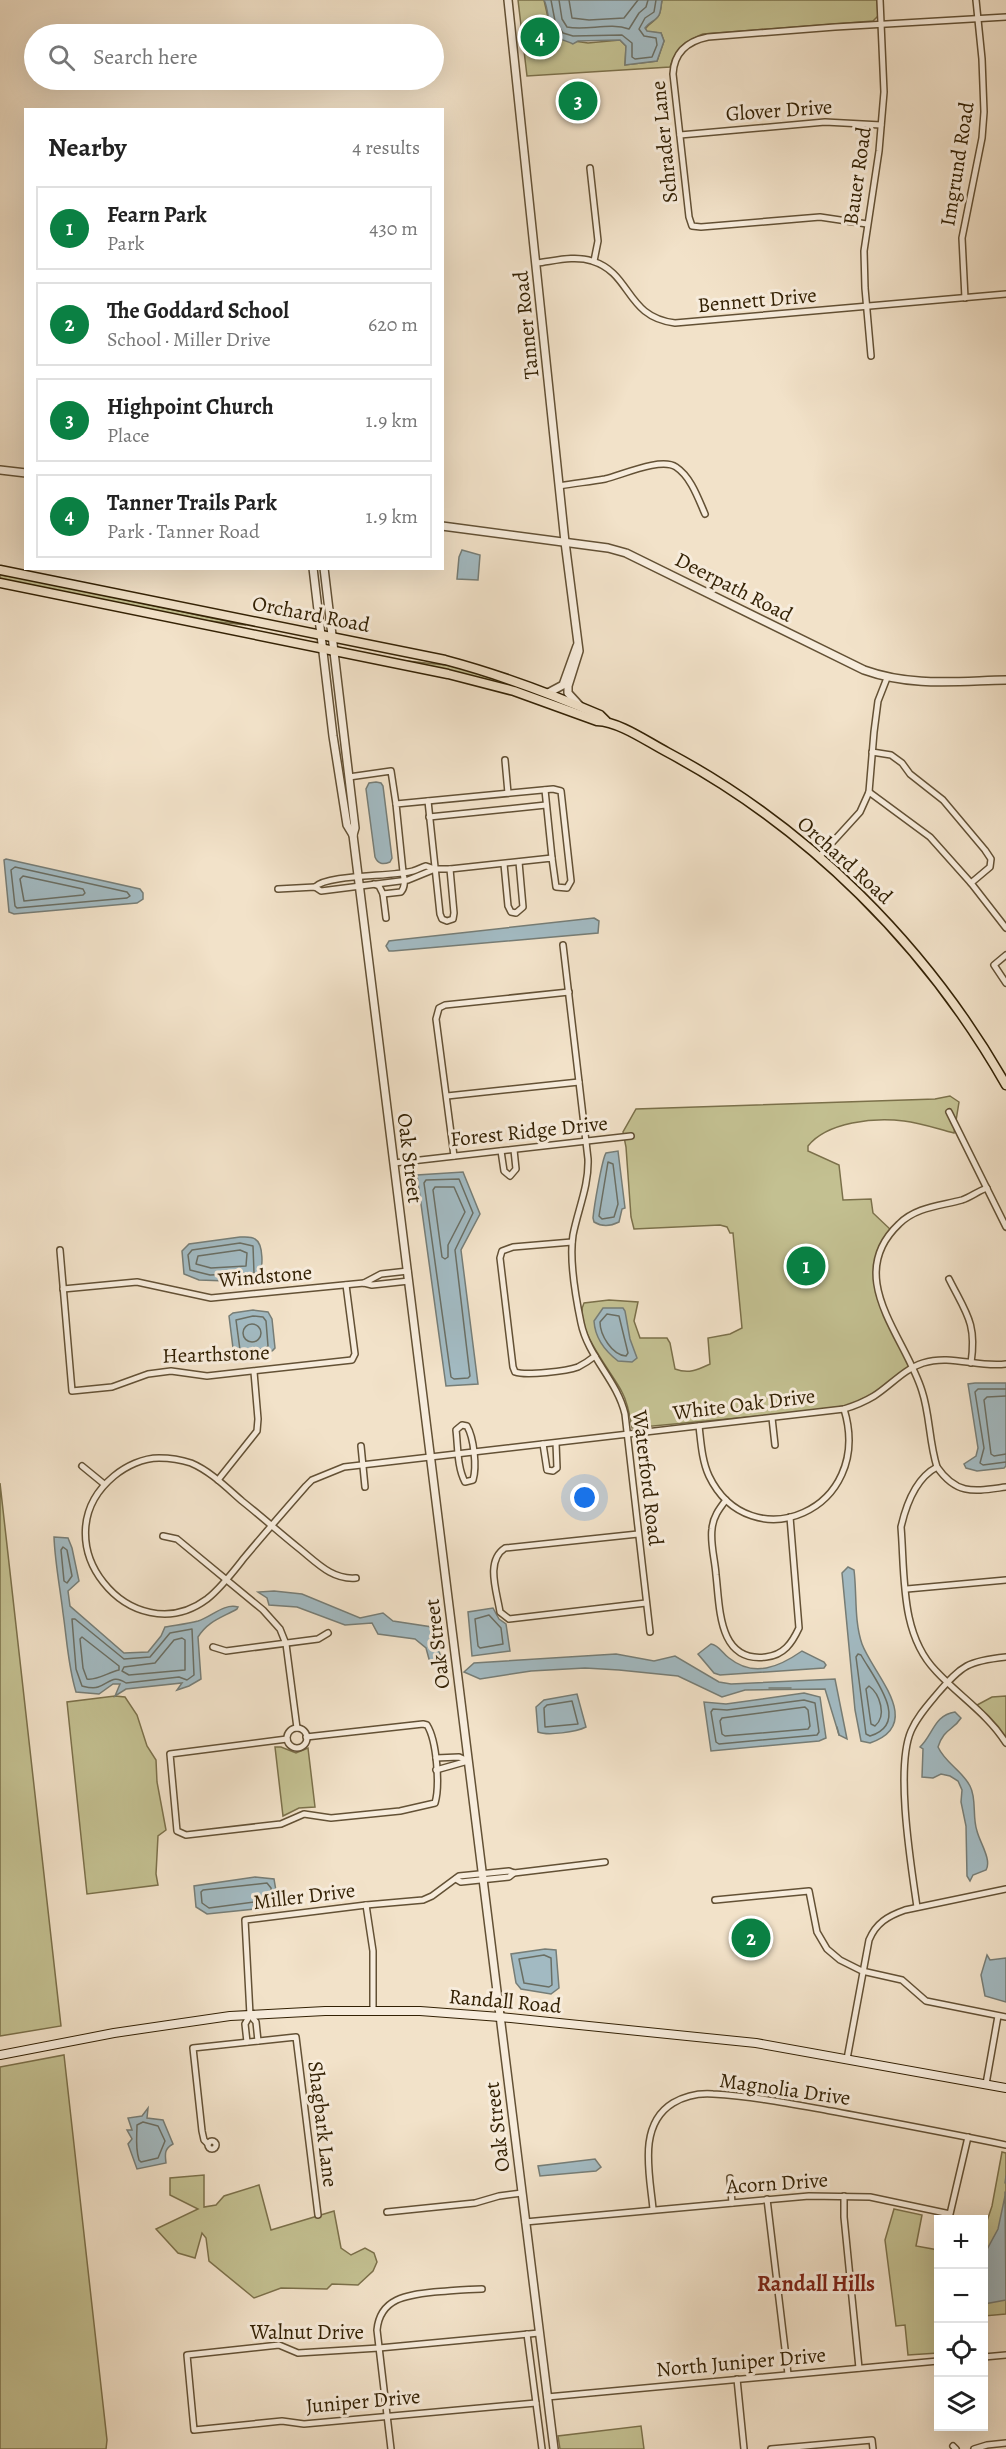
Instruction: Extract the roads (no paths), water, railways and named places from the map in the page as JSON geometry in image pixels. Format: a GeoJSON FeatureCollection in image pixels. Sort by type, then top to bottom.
{"type":"FeatureCollection","features":[{"type":"Feature","properties":{"kind":"main road","name":"Orchard Road"},"geometry":{"type":"LineString","coordinates":[[0,570],[445,660],[502,676],[600,715],[606,721],[681,759],[723,785],[819,857],[875,911],[928,970],[976,1036],[1006,1085]]}},
{"type":"Feature","properties":{"kind":"main road","name":"Orchard Road"},"geometry":{"type":"LineString","coordinates":[[0,583],[334,650],[497,686],[597,721],[606,721]]}},
{"type":"Feature","properties":{"kind":"main road","name":"Randall Road"},"geometry":{"type":"LineString","coordinates":[[0,2055],[114,2033],[250,2015],[420,2012],[500,2017],[756,2043],[1006,2088]]}},
{"type":"Feature","properties":{"kind":"street","name":"Tanner Road"},"geometry":{"type":"LineString","coordinates":[[508,0],[565,543],[579,655],[568,686],[568,693],[579,705]]}},
{"type":"Feature","properties":{"kind":"street","name":"Bauer Road"},"geometry":{"type":"LineString","coordinates":[[871,356],[864,267],[867,224],[884,92],[880,0]]}},
{"type":"Feature","properties":{"kind":"street","name":"Imgrund Road"},"geometry":{"type":"LineString","coordinates":[[965,298],[962,251],[964,225],[982,138],[984,112],[976,0]]}},
{"type":"Feature","properties":{"kind":"street"},"geometry":{"type":"LineString","coordinates":[[882,24],[1006,17]]}},
{"type":"Feature","properties":{"kind":"street","name":"Schrader Lane"},"geometry":{"type":"LineString","coordinates":[[867,224],[820,217],[692,226],[689,217],[673,69],[680,51],[691,42],[708,38],[882,24]]}},
{"type":"Feature","properties":{"kind":"street","name":"Glover Drive"},"geometry":{"type":"LineString","coordinates":[[680,135],[825,122],[881,125]]}},
{"type":"Feature","properties":{"kind":"street"},"geometry":{"type":"LineString","coordinates":[[537,263],[570,259],[594,261],[598,242],[590,168]]}},
{"type":"Feature","properties":{"kind":"street","name":"Bennett Drive"},"geometry":{"type":"LineString","coordinates":[[594,261],[618,279],[638,307],[655,319],[666,322],[684,323],[1006,294]]}},
{"type":"Feature","properties":{"kind":"street"},"geometry":{"type":"LineString","coordinates":[[559,486],[606,478],[645,467],[670,464],[677,467],[689,480],[705,514]]}},
{"type":"Feature","properties":{"kind":"street"},"geometry":{"type":"LineString","coordinates":[[0,470],[24,473]]}},
{"type":"Feature","properties":{"kind":"street","name":"Deerpath Road"},"geometry":{"type":"LineString","coordinates":[[444,526],[608,548],[626,553],[854,665],[887,678],[911,682],[1006,680]]}},
{"type":"Feature","properties":{"kind":"street","name":"Oak Street"},"geometry":{"type":"LineString","coordinates":[[313,570],[347,825],[353,835]]}},
{"type":"Feature","properties":{"kind":"street","name":"Oak Street"},"geometry":{"type":"LineString","coordinates":[[324,570],[355,828],[353,835],[554,2449]]}},
{"type":"Feature","properties":{"kind":"street","name":"Tanner Road"},"geometry":{"type":"LineString","coordinates":[[548,693],[563,685],[577,646]]}},
{"type":"Feature","properties":{"kind":"street"},"geometry":{"type":"LineString","coordinates":[[819,857],[860,812],[869,792],[878,701],[887,678]]}},
{"type":"Feature","properties":{"kind":"street"},"geometry":{"type":"LineString","coordinates":[[872,752],[891,755],[902,763],[910,774],[943,800],[991,859],[990,867],[971,883]]}},
{"type":"Feature","properties":{"kind":"street"},"geometry":{"type":"LineString","coordinates":[[505,760],[508,793]]}},
{"type":"Feature","properties":{"kind":"street"},"geometry":{"type":"LineString","coordinates":[[349,777],[399,770]]}},
{"type":"Feature","properties":{"kind":"street"},"geometry":{"type":"LineString","coordinates":[[383,894],[401,892],[404,887],[391,771]]}},
{"type":"Feature","properties":{"kind":"street"},"geometry":{"type":"LineString","coordinates":[[396,804],[508,793],[545,790],[558,789],[562,794],[571,881],[568,887],[556,887],[545,790]]}},
{"type":"Feature","properties":{"kind":"street"},"geometry":{"type":"LineString","coordinates":[[869,792],[930,837],[971,883],[1006,928]]}},
{"type":"Feature","properties":{"kind":"street"},"geometry":{"type":"LineString","coordinates":[[428,801],[440,914],[442,919],[447,921],[453,919],[454,913],[450,869]]}},
{"type":"Feature","properties":{"kind":"street"},"geometry":{"type":"LineString","coordinates":[[429,817],[546,805]]}},
{"type":"Feature","properties":{"kind":"street"},"geometry":{"type":"LineString","coordinates":[[278,889],[315,887],[321,891],[413,871],[426,866],[435,869],[450,869],[552,858]]}},
{"type":"Feature","properties":{"kind":"street"},"geometry":{"type":"LineString","coordinates":[[504,864],[508,906],[516,913],[521,911],[523,904],[519,862]]}},
{"type":"Feature","properties":{"kind":"street"},"geometry":{"type":"LineString","coordinates":[[372,884],[416,878],[435,869]]}},
{"type":"Feature","properties":{"kind":"street"},"geometry":{"type":"LineString","coordinates":[[413,871],[416,878]]}},
{"type":"Feature","properties":{"kind":"street"},"geometry":{"type":"LineString","coordinates":[[359,881],[380,886],[386,918]]}},
{"type":"Feature","properties":{"kind":"street","name":"Waterford Road"},"geometry":{"type":"LineString","coordinates":[[563,945],[588,1168],[572,1242],[581,1325],[595,1356],[616,1388],[623,1405],[650,1632]]}},
{"type":"Feature","properties":{"kind":"street"},"geometry":{"type":"LineString","coordinates":[[1006,955],[994,965],[1006,983]]}},
{"type":"Feature","properties":{"kind":"street"},"geometry":{"type":"LineString","coordinates":[[454,1156],[436,1019],[439,1008],[445,1005],[569,992]]}},
{"type":"Feature","properties":{"kind":"street"},"geometry":{"type":"LineString","coordinates":[[447,1096],[579,1082]]}},
{"type":"Feature","properties":{"kind":"street"},"geometry":{"type":"LineString","coordinates":[[949,1112],[1006,1227]]}},
{"type":"Feature","properties":{"kind":"street","name":"Forest Ridge Drive"},"geometry":{"type":"LineString","coordinates":[[394,1163],[631,1136]]}},
{"type":"Feature","properties":{"kind":"street"},"geometry":{"type":"LineString","coordinates":[[501,1151],[504,1171],[510,1176],[516,1169],[514,1150]]}},
{"type":"Feature","properties":{"kind":"street"},"geometry":{"type":"LineString","coordinates":[[987,1188],[965,1199],[923,1209],[911,1215],[894,1229],[881,1250],[876,1265],[878,1295],[922,1390],[937,1467],[952,1484],[969,1490],[1006,1487]]}},
{"type":"Feature","properties":{"kind":"street"},"geometry":{"type":"LineString","coordinates":[[572,1242],[513,1247],[502,1251],[500,1258],[512,1363],[515,1372],[525,1374],[570,1369],[595,1356]]}},
{"type":"Feature","properties":{"kind":"street"},"geometry":{"type":"LineString","coordinates":[[60,1250],[63,1289]]}},
{"type":"Feature","properties":{"kind":"street","name":"Windstone"},"geometry":{"type":"LineString","coordinates":[[63,1289],[137,1282],[211,1298],[346,1286],[364,1283],[381,1274],[408,1270]]}},
{"type":"Feature","properties":{"kind":"street"},"geometry":{"type":"LineString","coordinates":[[948,1279],[971,1324],[974,1336],[971,1363]]}},
{"type":"Feature","properties":{"kind":"street","name":"Windstone"},"geometry":{"type":"LineString","coordinates":[[364,1283],[372,1285],[409,1281]]}},
{"type":"Feature","properties":{"kind":"street","name":"Hearthstone"},"geometry":{"type":"LineString","coordinates":[[63,1289],[72,1391],[112,1387],[148,1374],[171,1371],[207,1376],[352,1360],[356,1354],[346,1286]]}},
{"type":"Feature","properties":{"kind":"street","name":"White Oak Drive"},"geometry":{"type":"LineString","coordinates":[[271,1526],[312,1480],[344,1467],[844,1409],[874,1396],[912,1368],[936,1360],[986,1365],[1006,1364]]}},
{"type":"Feature","properties":{"kind":"street"},"geometry":{"type":"LineString","coordinates":[[218,1480],[257,1431],[254,1372]]}},
{"type":"Feature","properties":{"kind":"street"},"geometry":{"type":"LineString","coordinates":[[699,1426],[703,1458],[708,1475],[726,1500],[739,1510],[763,1518],[790,1517],[818,1506],[829,1497],[839,1483],[848,1452],[848,1425],[844,1409]]}},
{"type":"Feature","properties":{"kind":"street"},"geometry":{"type":"LineString","coordinates":[[772,1418],[775,1445]]}},
{"type":"Feature","properties":{"kind":"street"},"geometry":{"type":"LineString","coordinates":[[462,1425],[470,1429],[473,1452],[475,1476],[469,1482],[465,1482],[462,1477],[459,1454],[456,1430],[462,1425]]}},
{"type":"Feature","properties":{"kind":"street"},"geometry":{"type":"LineString","coordinates":[[543,1444],[545,1466],[547,1470],[553,1471],[558,1464],[556,1443]]}},
{"type":"Feature","properties":{"kind":"street"},"geometry":{"type":"LineString","coordinates":[[361,1446],[365,1487]]}},
{"type":"Feature","properties":{"kind":"street"},"geometry":{"type":"LineString","coordinates":[[271,1526],[207,1599],[189,1608],[170,1613],[133,1607],[119,1599],[106,1587],[95,1573],[87,1539],[86,1522],[98,1491],[124,1468],[157,1458],[191,1463],[218,1480],[323,1568],[337,1577],[356,1578]]}},
{"type":"Feature","properties":{"kind":"street"},"geometry":{"type":"LineString","coordinates":[[82,1466],[104,1484]]}},
{"type":"Feature","properties":{"kind":"street"},"geometry":{"type":"LineString","coordinates":[[937,1467],[926,1473],[917,1486],[900,1527],[911,1626],[918,1646],[929,1664],[972,1704],[1006,1743]]}},
{"type":"Feature","properties":{"kind":"street"},"geometry":{"type":"LineString","coordinates":[[726,1500],[717,1510],[711,1529],[721,1623],[732,1646],[748,1656],[770,1657],[783,1651],[793,1642],[799,1628],[790,1517]]}},
{"type":"Feature","properties":{"kind":"street"},"geometry":{"type":"LineString","coordinates":[[638,1534],[506,1548],[497,1553],[493,1562],[500,1612],[509,1619],[646,1603]]}},
{"type":"Feature","properties":{"kind":"street"},"geometry":{"type":"LineString","coordinates":[[163,1536],[177,1539],[275,1621],[286,1644],[297,1728]]}},
{"type":"Feature","properties":{"kind":"street"},"geometry":{"type":"LineString","coordinates":[[907,1590],[1006,1580]]}},
{"type":"Feature","properties":{"kind":"street"},"geometry":{"type":"LineString","coordinates":[[213,1647],[226,1652],[318,1639],[328,1633]]}},
{"type":"Feature","properties":{"kind":"street"},"geometry":{"type":"LineString","coordinates":[[917,1908],[904,1786],[905,1752],[910,1732],[918,1718],[960,1669],[974,1661],[1006,1657]]}},
{"type":"Feature","properties":{"kind":"street"},"geometry":{"type":"LineString","coordinates":[[287,1739],[170,1754],[177,1831],[186,1835],[281,1824],[304,1814],[332,1818],[429,1806],[435,1803],[437,1797],[435,1758],[430,1729],[423,1724],[306,1737]]}},
{"type":"Feature","properties":{"kind":"street"},"geometry":{"type":"LineString","coordinates":[[297,1728],[303,1731],[306,1737],[303,1745],[298,1748],[289,1745],[287,1739],[289,1733],[297,1728]]}},
{"type":"Feature","properties":{"kind":"street"},"geometry":{"type":"LineString","coordinates":[[435,1758],[459,1757],[468,1761]]}},
{"type":"Feature","properties":{"kind":"street"},"geometry":{"type":"LineString","coordinates":[[436,1770],[468,1761]]}},
{"type":"Feature","properties":{"kind":"street","name":"Miller Drive"},"geometry":{"type":"LineString","coordinates":[[250,2015],[245,1920],[423,1900],[456,1879],[461,1882],[482,1876],[509,1877],[514,1873],[605,1862]]}},
{"type":"Feature","properties":{"kind":"street"},"geometry":{"type":"LineString","coordinates":[[847,2059],[869,1940],[879,1923],[895,1913],[1006,1889]]}},
{"type":"Feature","properties":{"kind":"street"},"geometry":{"type":"LineString","coordinates":[[715,1900],[809,1891],[814,1923],[822,1942],[840,1960],[862,1971],[902,1980],[927,2001],[1006,2017]]}},
{"type":"Feature","properties":{"kind":"street"},"geometry":{"type":"LineString","coordinates":[[366,1905],[373,1951],[373,2012]]}},
{"type":"Feature","properties":{"kind":"street"},"geometry":{"type":"LineString","coordinates":[[208,2144],[204,2140],[202,2131],[193,2048],[258,2041],[256,2022],[250,2015],[245,2024],[247,2042]]}},
{"type":"Feature","properties":{"kind":"street"},"geometry":{"type":"LineString","coordinates":[[986,2084],[998,2016]]}},
{"type":"Feature","properties":{"kind":"street","name":"Shagbark Lane"},"geometry":{"type":"LineString","coordinates":[[258,2041],[296,2037],[318,2215]]}},
{"type":"Feature","properties":{"kind":"street","name":"Magnolia Drive"},"geometry":{"type":"LineString","coordinates":[[653,2209],[649,2139],[658,2118],[672,2104],[691,2096],[712,2094],[743,2097],[1006,2145]]}},
{"type":"Feature","properties":{"kind":"street","name":"Acorn Drive"},"geometry":{"type":"LineString","coordinates":[[525,2222],[767,2199],[844,2196],[870,2197],[950,2214],[968,2137]]}},
{"type":"Feature","properties":{"kind":"street"},"geometry":{"type":"LineString","coordinates":[[730,2178],[732,2202]]}},
{"type":"Feature","properties":{"kind":"street"},"geometry":{"type":"LineString","coordinates":[[387,2212],[475,2203],[498,2196],[522,2193]]}},
{"type":"Feature","properties":{"kind":"street"},"geometry":{"type":"LineString","coordinates":[[844,2196],[844,2217],[859,2368]]}},
{"type":"Feature","properties":{"kind":"street"},"geometry":{"type":"LineString","coordinates":[[767,2199],[788,2374]]}},
{"type":"Feature","properties":{"kind":"street"},"geometry":{"type":"LineString","coordinates":[[391,2449],[379,2348],[378,2323],[384,2309],[395,2300],[410,2295],[482,2289]]}},
{"type":"Feature","properties":{"kind":"street","name":"Walnut Drive"},"geometry":{"type":"LineString","coordinates":[[194,2430],[187,2355],[279,2345],[298,2353],[379,2348],[539,2333]]}},
{"type":"Feature","properties":{"kind":"street"},"geometry":{"type":"LineString","coordinates":[[528,2334],[542,2449]]}},
{"type":"Feature","properties":{"kind":"street"},"geometry":{"type":"LineString","coordinates":[[988,2357],[1006,2355]]}},
{"type":"Feature","properties":{"kind":"street","name":"North Juniper Drive"},"geometry":{"type":"LineString","coordinates":[[547,2397],[934,2361]]}},
{"type":"Feature","properties":{"kind":"street"},"geometry":{"type":"LineString","coordinates":[[737,2379],[744,2449]]}},
{"type":"Feature","properties":{"kind":"street","name":"Juniper Drive"},"geometry":{"type":"LineString","coordinates":[[194,2430],[282,2421],[304,2424],[536,2403]]}},
{"type":"Feature","properties":{"kind":"street"},"geometry":{"type":"LineString","coordinates":[[771,2449],[872,2440],[873,2449]]}},
{"type":"Feature","properties":{"kind":"street"},"geometry":{"type":"LineString","coordinates":[[974,2449],[1006,2443]]}},
{"type":"Feature","properties":{"kind":"water"},"geometry":{"type":"Polygon","coordinates":[[[544,0],[662,0],[659,15],[645,28],[647,31],[661,33],[664,41],[657,61],[625,65],[626,46],[620,40],[578,41],[573,44],[561,39],[552,30],[544,0]]]}},
{"type":"Feature","properties":{"kind":"water"},"geometry":{"type":"Polygon","coordinates":[[[462,550],[480,555],[478,580],[457,579],[462,550]]]}},
{"type":"Feature","properties":{"kind":"water"},"geometry":{"type":"Polygon","coordinates":[[[376,782],[383,786],[392,858],[390,862],[385,863],[379,862],[375,857],[366,789],[369,783],[376,782]]]}},
{"type":"Feature","properties":{"kind":"water"},"geometry":{"type":"Polygon","coordinates":[[[4,860],[140,889],[143,899],[137,903],[14,914],[9,912],[4,860]]]}},
{"type":"Feature","properties":{"kind":"water"},"geometry":{"type":"Polygon","coordinates":[[[594,918],[599,921],[598,933],[393,951],[389,951],[386,946],[389,941],[594,918]]]}},
{"type":"Feature","properties":{"kind":"water"},"geometry":{"type":"Polygon","coordinates":[[[618,1151],[625,1208],[622,1209],[619,1222],[600,1225],[594,1222],[593,1218],[602,1164],[606,1153],[618,1151]]]}},
{"type":"Feature","properties":{"kind":"water"},"geometry":{"type":"Polygon","coordinates":[[[463,1172],[480,1214],[461,1250],[478,1384],[446,1386],[417,1175],[463,1172]]]}},
{"type":"Feature","properties":{"kind":"water"},"geometry":{"type":"Polygon","coordinates":[[[240,1237],[253,1238],[260,1246],[262,1263],[259,1278],[232,1281],[230,1285],[227,1281],[199,1280],[184,1274],[182,1251],[189,1244],[240,1237]]]}},
{"type":"Feature","properties":{"kind":"water"},"geometry":{"type":"Polygon","coordinates":[[[603,1308],[623,1308],[625,1311],[630,1339],[637,1358],[632,1362],[618,1361],[609,1353],[599,1338],[594,1321],[603,1308]]]}},
{"type":"Feature","properties":{"kind":"water"},"geometry":{"type":"Polygon","coordinates":[[[253,1310],[268,1312],[272,1319],[275,1348],[262,1355],[234,1356],[229,1316],[233,1313],[253,1310]]]}},
{"type":"Feature","properties":{"kind":"water"},"geometry":{"type":"Polygon","coordinates":[[[1006,1383],[1006,1466],[1004,1468],[977,1471],[966,1468],[964,1464],[976,1456],[978,1448],[968,1384],[1006,1383]]]}},
{"type":"Feature","properties":{"kind":"water"},"geometry":{"type":"Polygon","coordinates":[[[54,1537],[68,1538],[72,1548],[79,1581],[68,1591],[70,1606],[124,1653],[148,1652],[165,1627],[198,1621],[228,1607],[238,1607],[211,1623],[198,1637],[201,1679],[177,1690],[182,1683],[126,1689],[115,1696],[120,1684],[113,1684],[99,1694],[76,1692],[68,1653],[54,1537]]]}},
{"type":"Feature","properties":{"kind":"water"},"geometry":{"type":"Polygon","coordinates":[[[848,1567],[854,1570],[859,1635],[884,1683],[895,1711],[894,1724],[886,1735],[870,1743],[861,1741],[855,1710],[842,1573],[848,1567]]]}},
{"type":"Feature","properties":{"kind":"water"},"geometry":{"type":"Polygon","coordinates":[[[258,1592],[302,1594],[360,1618],[383,1613],[393,1621],[432,1627],[444,1668],[448,1670],[447,1675],[429,1659],[426,1648],[415,1639],[378,1634],[372,1623],[345,1625],[297,1607],[269,1605],[267,1598],[258,1592]]]}},
{"type":"Feature","properties":{"kind":"water"},"geometry":{"type":"Polygon","coordinates":[[[493,1608],[499,1619],[506,1624],[510,1651],[472,1656],[468,1612],[493,1608]]]}},
{"type":"Feature","properties":{"kind":"water"},"geometry":{"type":"Polygon","coordinates":[[[711,1644],[738,1664],[748,1668],[775,1666],[802,1651],[826,1665],[824,1668],[720,1675],[714,1673],[698,1654],[711,1644]]]}},
{"type":"Feature","properties":{"kind":"water"},"geometry":{"type":"Polygon","coordinates":[[[616,1654],[654,1661],[675,1656],[719,1682],[731,1684],[835,1679],[847,1739],[839,1735],[825,1689],[745,1690],[722,1697],[678,1676],[619,1670],[585,1668],[531,1671],[480,1679],[464,1672],[474,1663],[616,1654]]]}},
{"type":"Feature","properties":{"kind":"water"},"geometry":{"type":"Polygon","coordinates":[[[804,1693],[820,1697],[826,1738],[819,1741],[711,1751],[704,1702],[726,1704],[804,1693]]]}},
{"type":"Feature","properties":{"kind":"water"},"geometry":{"type":"Polygon","coordinates":[[[577,1694],[586,1727],[562,1733],[538,1732],[536,1707],[544,1700],[577,1694]]]}},
{"type":"Feature","properties":{"kind":"water"},"geometry":{"type":"Polygon","coordinates":[[[955,1712],[961,1718],[943,1736],[938,1747],[966,1780],[972,1791],[978,1836],[988,1861],[986,1870],[973,1875],[970,1881],[967,1876],[966,1826],[961,1802],[962,1790],[958,1781],[941,1774],[933,1778],[922,1777],[923,1749],[920,1747],[942,1717],[955,1712]]]}},
{"type":"Feature","properties":{"kind":"water"},"geometry":{"type":"Polygon","coordinates":[[[255,1877],[274,1879],[278,1903],[255,1909],[207,1914],[196,1907],[194,1886],[255,1877]]]}},
{"type":"Feature","properties":{"kind":"water"},"geometry":{"type":"Polygon","coordinates":[[[545,1949],[556,1950],[559,1988],[551,1994],[521,1989],[516,1983],[511,1954],[545,1949]]]}},
{"type":"Feature","properties":{"kind":"water"},"geometry":{"type":"Polygon","coordinates":[[[987,1955],[990,1960],[1006,1958],[1006,2002],[985,1996],[981,1975],[987,1955]]]}},
{"type":"Feature","properties":{"kind":"water"},"geometry":{"type":"Polygon","coordinates":[[[148,2108],[147,2118],[163,2120],[173,2144],[166,2152],[166,2163],[137,2169],[128,2144],[132,2139],[127,2130],[132,2130],[128,2118],[142,2116],[148,2108]]]}},
{"type":"Feature","properties":{"kind":"water"},"geometry":{"type":"Polygon","coordinates":[[[595,2159],[601,2167],[596,2171],[540,2176],[538,2166],[595,2159]]]}},
{"type":"Feature","properties":{"kind":"water"},"geometry":{"type":"Polygon","coordinates":[[[1005,2196],[1006,2300],[988,2303],[988,2248],[998,2229],[1005,2196]]]}},
{"type":"Feature","properties":{"kind":"waterway"},"geometry":{"type":"LineString","coordinates":[[769,1688],[791,1688]]}},
{"type":"Feature","properties":{"kind":"waterway"},"geometry":{"type":"LineString","coordinates":[[837,1727],[839,1735]]}},
{"type":"Feature","properties":{"kind":"waterway"},"geometry":{"type":"LineString","coordinates":[[1005,2183],[1006,2176]]}},
{"type":"Feature","properties":{"kind":"place","name":"Tanner Trails Park"},"geometry":{"type":"Point","coordinates":[540,37]}},
{"type":"Feature","properties":{"kind":"place","name":"Highpoint Church"},"geometry":{"type":"Point","coordinates":[578,101]}},
{"type":"Feature","properties":{"kind":"place","name":"Fearn Park"},"geometry":{"type":"Point","coordinates":[806,1266]}},
{"type":"Feature","properties":{"kind":"place","name":"The Goddard School"},"geometry":{"type":"Point","coordinates":[751,1938]}},
{"type":"Feature","properties":{"kind":"district","name":"Randall Hills"},"geometry":{"type":"Point","coordinates":[816,2284]}}]}
